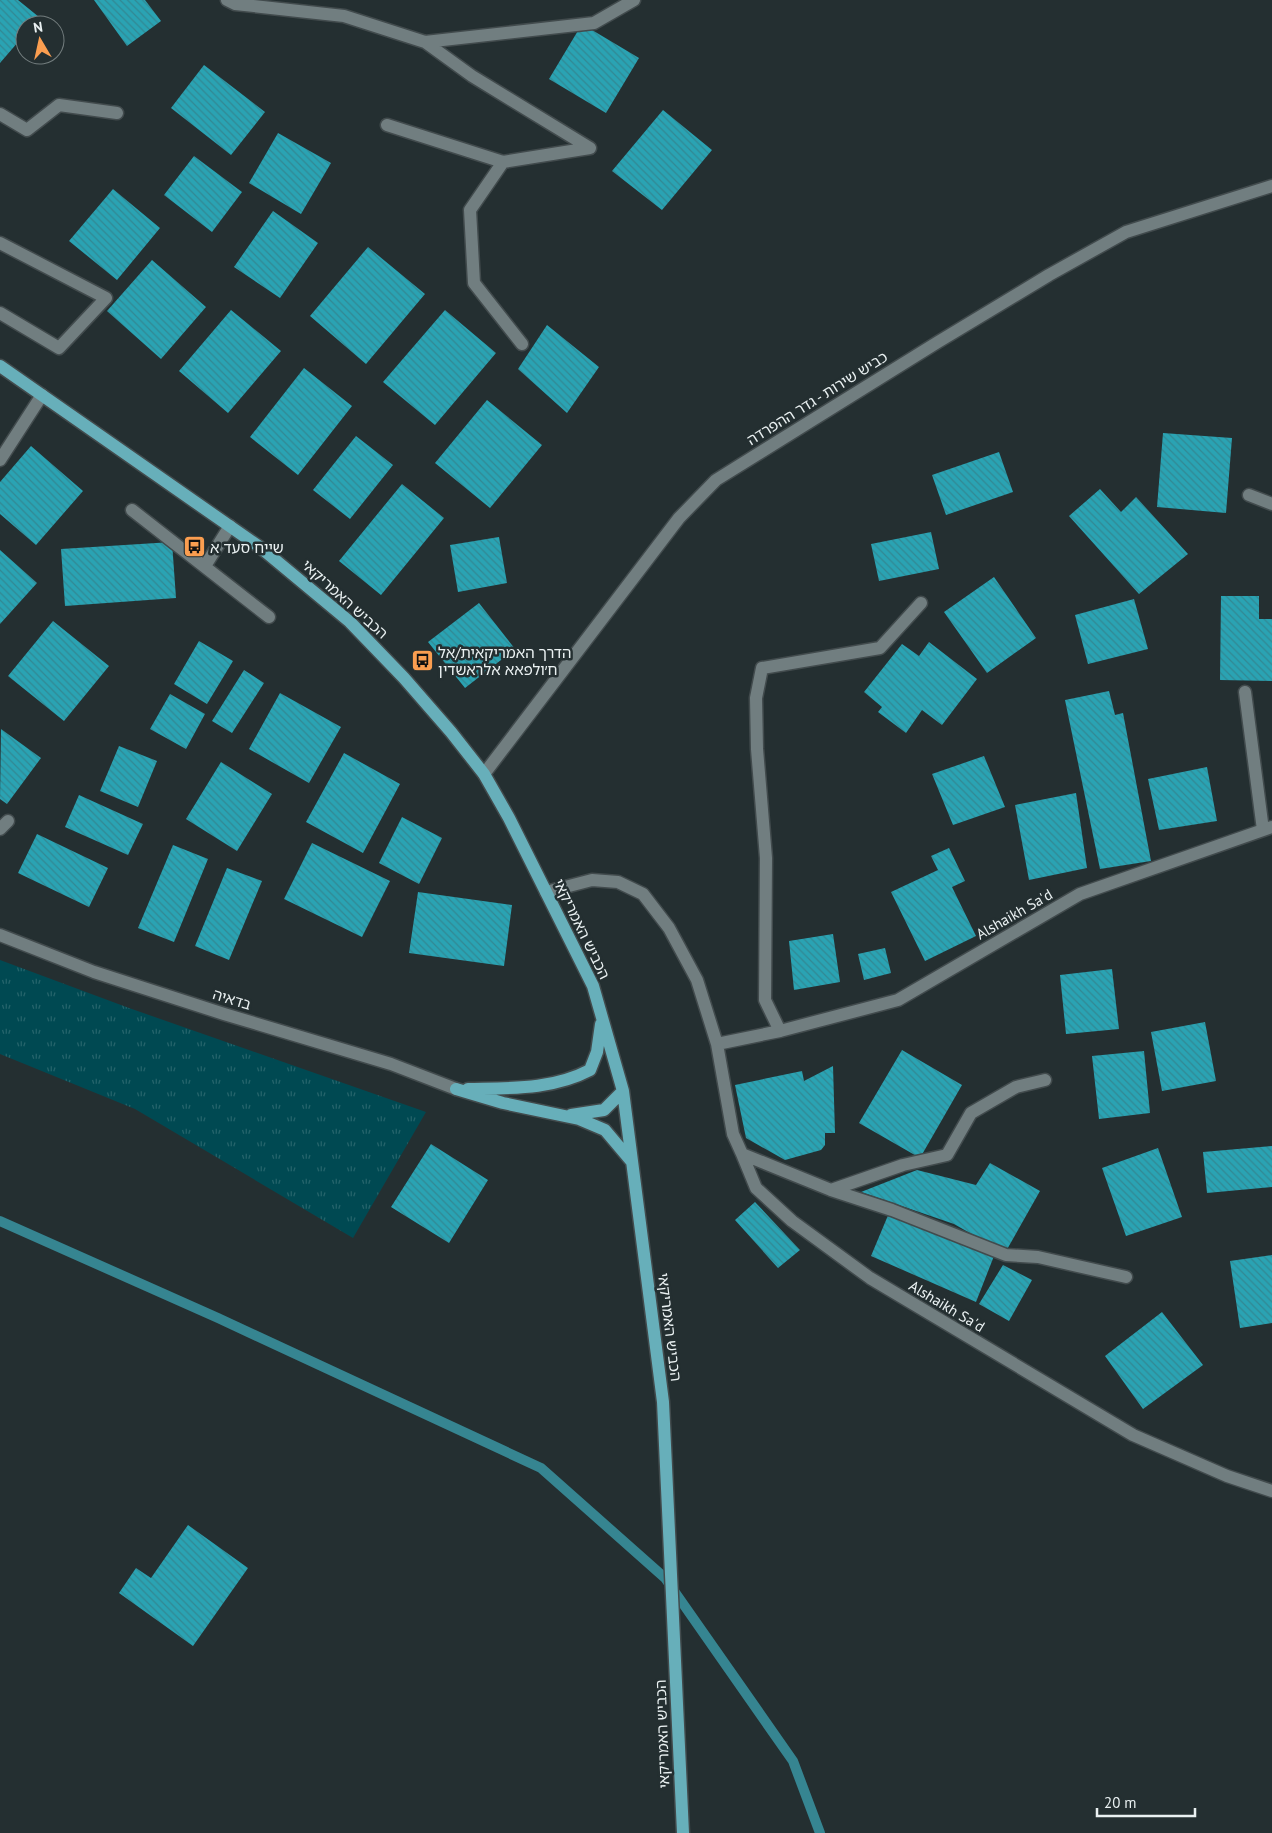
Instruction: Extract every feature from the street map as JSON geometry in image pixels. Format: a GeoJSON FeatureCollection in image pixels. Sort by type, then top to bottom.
{"type":"FeatureCollection","features":[{"type":"Feature","properties":{"kind":"main road","name":"הכביש האמריקאי"},"geometry":{"type":"LineString","coordinates":[[0,366],[261,548],[350,622],[404,678],[452,732],[484,774],[509,818],[593,986],[623,1091],[662,1402],[682,1833]]}},
{"type":"Feature","properties":{"kind":"main road"},"geometry":{"type":"LineString","coordinates":[[456,1089],[539,1087],[576,1077],[590,1070],[597,1052],[602,1019]]}},
{"type":"Feature","properties":{"kind":"main road"},"geometry":{"type":"LineString","coordinates":[[456,1089],[503,1103],[579,1119],[605,1130],[633,1164]]}},
{"type":"Feature","properties":{"kind":"main road"},"geometry":{"type":"LineString","coordinates":[[562,1116],[604,1110],[623,1091]]}},
{"type":"Feature","properties":{"kind":"street"},"geometry":{"type":"LineString","coordinates":[[227,0],[235,4],[344,16],[425,42],[472,76],[590,148],[503,162],[387,125]]}},
{"type":"Feature","properties":{"kind":"street"},"geometry":{"type":"LineString","coordinates":[[425,42],[594,23],[634,0]]}},
{"type":"Feature","properties":{"kind":"street"},"geometry":{"type":"LineString","coordinates":[[0,114],[27,130],[59,105],[117,113]]}},
{"type":"Feature","properties":{"kind":"street"},"geometry":{"type":"LineString","coordinates":[[503,162],[470,210],[474,283],[522,344]]}},
{"type":"Feature","properties":{"kind":"street","name":"כביש שירות - גדר ההפרדה"},"geometry":{"type":"LineString","coordinates":[[484,774],[679,518],[716,480],[1049,275],[1126,232],[1272,186]]}},
{"type":"Feature","properties":{"kind":"street"},"geometry":{"type":"LineString","coordinates":[[0,243],[106,298],[59,348],[0,313]]}},
{"type":"Feature","properties":{"kind":"street"},"geometry":{"type":"LineString","coordinates":[[0,460],[42,395]]}},
{"type":"Feature","properties":{"kind":"street"},"geometry":{"type":"LineString","coordinates":[[1249,495],[1272,504]]}},
{"type":"Feature","properties":{"kind":"street"},"geometry":{"type":"LineString","coordinates":[[132,510],[269,617]]}},
{"type":"Feature","properties":{"kind":"street"},"geometry":{"type":"LineString","coordinates":[[205,566],[230,526]]}},
{"type":"Feature","properties":{"kind":"street"},"geometry":{"type":"LineString","coordinates":[[780,1031],[765,1000],[766,858],[757,749],[756,698],[762,668],[880,648],[921,603]]}},
{"type":"Feature","properties":{"kind":"street"},"geometry":{"type":"LineString","coordinates":[[1245,692],[1268,829]]}},
{"type":"Feature","properties":{"kind":"street","name":"Alshaikh Sa'd"},"geometry":{"type":"LineString","coordinates":[[717,1044],[780,1031],[898,1000],[1080,894],[1268,829]]}},
{"type":"Feature","properties":{"kind":"street","name":"Alshaikh Sa'd"},"geometry":{"type":"LineString","coordinates":[[546,892],[592,880],[618,882],[643,894],[669,928],[697,980],[717,1044],[733,1134],[756,1188],[792,1221],[870,1278],[1134,1436],[1228,1476],[1272,1492]]}},
{"type":"Feature","properties":{"kind":"street","name":"בדאיה"},"geometry":{"type":"LineString","coordinates":[[0,935],[94,972],[224,1014],[391,1064],[456,1089]]}},
{"type":"Feature","properties":{"kind":"street"},"geometry":{"type":"LineString","coordinates":[[831,1190],[903,1166],[947,1155],[972,1113],[1016,1088],[1045,1080]]}},
{"type":"Feature","properties":{"kind":"street"},"geometry":{"type":"LineString","coordinates":[[742,1154],[831,1190],[892,1210],[1006,1255],[1038,1257],[1126,1277]]}},
{"type":"Feature","properties":{"kind":"green space"},"geometry":{"type":"Polygon","coordinates":[[[0,960],[129,1008],[426,1112],[353,1238],[135,1109],[0,1054],[0,960]]]}},
{"type":"Feature","properties":{"kind":"building"},"geometry":{"type":"Polygon","coordinates":[[[0,0],[18,0],[37,15],[15,15],[15,46],[0,63],[0,0]]]}},
{"type":"Feature","properties":{"kind":"building"},"geometry":{"type":"Polygon","coordinates":[[[94,0],[145,0],[161,21],[127,46],[94,0]]]}},
{"type":"Feature","properties":{"kind":"building"},"geometry":{"type":"Polygon","coordinates":[[[582,24],[639,58],[606,113],[549,79],[582,24]]]}},
{"type":"Feature","properties":{"kind":"building"},"geometry":{"type":"Polygon","coordinates":[[[204,65],[265,112],[231,155],[171,108],[204,65]]]}},
{"type":"Feature","properties":{"kind":"building"},"geometry":{"type":"Polygon","coordinates":[[[663,110],[712,150],[662,210],[612,171],[663,110]]]}},
{"type":"Feature","properties":{"kind":"building"},"geometry":{"type":"Polygon","coordinates":[[[278,133],[331,163],[301,214],[249,183],[278,133]]]}},
{"type":"Feature","properties":{"kind":"building"},"geometry":{"type":"Polygon","coordinates":[[[194,156],[242,192],[212,232],[164,195],[194,156]]]}},
{"type":"Feature","properties":{"kind":"building"},"geometry":{"type":"Polygon","coordinates":[[[113,189],[160,228],[117,280],[69,241],[113,189]]]}},
{"type":"Feature","properties":{"kind":"building"},"geometry":{"type":"Polygon","coordinates":[[[273,211],[318,243],[280,298],[234,267],[273,211]]]}},
{"type":"Feature","properties":{"kind":"building"},"geometry":{"type":"Polygon","coordinates":[[[368,247],[425,294],[366,364],[310,316],[368,247]]]}},
{"type":"Feature","properties":{"kind":"building"},"geometry":{"type":"Polygon","coordinates":[[[152,260],[206,307],[161,359],[107,311],[152,260]]]}},
{"type":"Feature","properties":{"kind":"building"},"geometry":{"type":"Polygon","coordinates":[[[231,310],[281,351],[228,413],[179,371],[231,310]]]}},
{"type":"Feature","properties":{"kind":"building"},"geometry":{"type":"Polygon","coordinates":[[[445,310],[496,353],[435,425],[383,382],[445,310]]]}},
{"type":"Feature","properties":{"kind":"building"},"geometry":{"type":"Polygon","coordinates":[[[547,325],[599,367],[567,413],[518,369],[547,325]]]}},
{"type":"Feature","properties":{"kind":"building"},"geometry":{"type":"Polygon","coordinates":[[[304,368],[352,406],[298,475],[250,437],[304,368]]]}},
{"type":"Feature","properties":{"kind":"building"},"geometry":{"type":"Polygon","coordinates":[[[487,400],[542,445],[490,508],[435,463],[487,400]]]}},
{"type":"Feature","properties":{"kind":"building"},"geometry":{"type":"Polygon","coordinates":[[[1163,433],[1232,438],[1226,513],[1157,507],[1163,433]]]}},
{"type":"Feature","properties":{"kind":"building"},"geometry":{"type":"Polygon","coordinates":[[[356,436],[393,465],[350,519],[313,490],[356,436]]]}},
{"type":"Feature","properties":{"kind":"building"},"geometry":{"type":"Polygon","coordinates":[[[31,446],[83,491],[36,545],[0,514],[0,482],[31,446]]]}},
{"type":"Feature","properties":{"kind":"building"},"geometry":{"type":"Polygon","coordinates":[[[999,452],[1013,492],[946,515],[932,475],[999,452]]]}},
{"type":"Feature","properties":{"kind":"building"},"geometry":{"type":"Polygon","coordinates":[[[402,484],[444,518],[381,595],[339,561],[402,484]]]}},
{"type":"Feature","properties":{"kind":"building"},"geometry":{"type":"Polygon","coordinates":[[[1100,489],[1121,512],[1136,497],[1188,554],[1139,594],[1069,516],[1100,489]]]}},
{"type":"Feature","properties":{"kind":"building"},"geometry":{"type":"Polygon","coordinates":[[[931,532],[939,569],[879,581],[871,544],[931,532]]]}},
{"type":"Feature","properties":{"kind":"building"},"geometry":{"type":"Polygon","coordinates":[[[499,537],[507,583],[458,592],[450,545],[499,537]]]}},
{"type":"Feature","properties":{"kind":"building"},"geometry":{"type":"Polygon","coordinates":[[[172,542],[176,598],[65,606],[61,549],[172,542]]]}},
{"type":"Feature","properties":{"kind":"building"},"geometry":{"type":"Polygon","coordinates":[[[0,550],[37,583],[0,624],[0,550]]]}},
{"type":"Feature","properties":{"kind":"building"},"geometry":{"type":"Polygon","coordinates":[[[994,577],[1036,638],[987,673],[944,612],[994,577]]]}},
{"type":"Feature","properties":{"kind":"building"},"geometry":{"type":"Polygon","coordinates":[[[1221,596],[1259,596],[1259,619],[1272,619],[1272,681],[1220,680],[1221,596]]]}},
{"type":"Feature","properties":{"kind":"building"},"geometry":{"type":"Polygon","coordinates":[[[1134,599],[1148,649],[1088,664],[1075,615],[1134,599]]]}},
{"type":"Feature","properties":{"kind":"building"},"geometry":{"type":"Polygon","coordinates":[[[479,603],[515,649],[465,688],[428,642],[479,603]]]}},
{"type":"Feature","properties":{"kind":"building"},"geometry":{"type":"Polygon","coordinates":[[[53,621],[109,666],[64,721],[8,676],[53,621]]]}},
{"type":"Feature","properties":{"kind":"building"},"geometry":{"type":"Polygon","coordinates":[[[199,641],[233,661],[207,704],[174,684],[199,641]]]}},
{"type":"Feature","properties":{"kind":"building"},"geometry":{"type":"Polygon","coordinates":[[[929,642],[977,679],[942,725],[922,710],[906,733],[878,712],[882,707],[864,692],[902,644],[919,656],[929,642]]]}},
{"type":"Feature","properties":{"kind":"building"},"geometry":{"type":"Polygon","coordinates":[[[244,670],[264,683],[232,733],[212,721],[244,670]]]}},
{"type":"Feature","properties":{"kind":"building"},"geometry":{"type":"Polygon","coordinates":[[[1109,691],[1115,715],[1123,713],[1151,861],[1100,869],[1065,700],[1109,691]]]}},
{"type":"Feature","properties":{"kind":"building"},"geometry":{"type":"Polygon","coordinates":[[[280,693],[341,727],[309,783],[249,749],[280,693]]]}},
{"type":"Feature","properties":{"kind":"building"},"geometry":{"type":"Polygon","coordinates":[[[170,694],[205,714],[186,749],[150,729],[170,694]]]}},
{"type":"Feature","properties":{"kind":"building"},"geometry":{"type":"Polygon","coordinates":[[[1,729],[41,758],[7,804],[0,799],[1,729]]]}},
{"type":"Feature","properties":{"kind":"building"},"geometry":{"type":"Polygon","coordinates":[[[119,746],[157,761],[138,807],[100,791],[119,746]]]}},
{"type":"Feature","properties":{"kind":"building"},"geometry":{"type":"Polygon","coordinates":[[[344,753],[400,784],[363,853],[306,822],[344,753]]]}},
{"type":"Feature","properties":{"kind":"building"},"geometry":{"type":"Polygon","coordinates":[[[984,756],[1005,807],[953,825],[932,774],[984,756]]]}},
{"type":"Feature","properties":{"kind":"building"},"geometry":{"type":"Polygon","coordinates":[[[221,762],[272,794],[237,851],[186,819],[221,762]]]}},
{"type":"Feature","properties":{"kind":"building"},"geometry":{"type":"Polygon","coordinates":[[[1207,767],[1217,821],[1159,830],[1148,779],[1207,767]]]}},
{"type":"Feature","properties":{"kind":"building"},"geometry":{"type":"Polygon","coordinates":[[[1076,793],[1087,868],[1029,880],[1015,805],[1076,793]]]}},
{"type":"Feature","properties":{"kind":"building"},"geometry":{"type":"Polygon","coordinates":[[[79,795],[143,824],[128,855],[65,827],[79,795]]]}},
{"type":"Feature","properties":{"kind":"building"},"geometry":{"type":"Polygon","coordinates":[[[402,817],[442,838],[419,884],[379,863],[402,817]]]}},
{"type":"Feature","properties":{"kind":"building"},"geometry":{"type":"Polygon","coordinates":[[[37,834],[108,868],[89,907],[18,873],[37,834]]]}},
{"type":"Feature","properties":{"kind":"building"},"geometry":{"type":"Polygon","coordinates":[[[312,843],[390,881],[362,937],[284,899],[312,843]]]}},
{"type":"Feature","properties":{"kind":"building"},"geometry":{"type":"Polygon","coordinates":[[[173,845],[208,859],[174,942],[138,928],[173,845]]]}},
{"type":"Feature","properties":{"kind":"building"},"geometry":{"type":"Polygon","coordinates":[[[949,848],[965,881],[952,887],[976,936],[925,961],[891,892],[938,870],[931,856],[949,848]]]}},
{"type":"Feature","properties":{"kind":"building"},"geometry":{"type":"Polygon","coordinates":[[[227,868],[262,881],[229,960],[195,946],[227,868]]]}},
{"type":"Feature","properties":{"kind":"building"},"geometry":{"type":"Polygon","coordinates":[[[418,892],[512,905],[504,966],[409,953],[418,892]]]}},
{"type":"Feature","properties":{"kind":"building"},"geometry":{"type":"Polygon","coordinates":[[[833,934],[840,982],[794,990],[789,941],[833,934]]]}},
{"type":"Feature","properties":{"kind":"building"},"geometry":{"type":"Polygon","coordinates":[[[885,948],[891,973],[864,980],[858,954],[885,948]]]}},
{"type":"Feature","properties":{"kind":"building"},"geometry":{"type":"Polygon","coordinates":[[[1112,969],[1119,1029],[1066,1034],[1060,975],[1112,969]]]}},
{"type":"Feature","properties":{"kind":"building"},"geometry":{"type":"Polygon","coordinates":[[[1205,1022],[1216,1081],[1162,1091],[1151,1032],[1205,1022]]]}},
{"type":"Feature","properties":{"kind":"building"},"geometry":{"type":"Polygon","coordinates":[[[902,1050],[962,1085],[920,1158],[859,1123],[902,1050]]]}},
{"type":"Feature","properties":{"kind":"building"},"geometry":{"type":"Polygon","coordinates":[[[1144,1051],[1150,1113],[1099,1119],[1092,1056],[1144,1051]]]}},
{"type":"Feature","properties":{"kind":"building"},"geometry":{"type":"Polygon","coordinates":[[[833,1066],[835,1133],[825,1133],[825,1145],[821,1150],[785,1160],[746,1138],[735,1085],[802,1071],[804,1081],[833,1066]]]}},
{"type":"Feature","properties":{"kind":"building"},"geometry":{"type":"Polygon","coordinates":[[[431,1144],[488,1180],[449,1243],[391,1207],[431,1144]]]}},
{"type":"Feature","properties":{"kind":"building"},"geometry":{"type":"Polygon","coordinates":[[[1272,1146],[1272,1187],[1207,1193],[1203,1152],[1272,1146]]]}},
{"type":"Feature","properties":{"kind":"building"},"geometry":{"type":"Polygon","coordinates":[[[1158,1148],[1182,1217],[1126,1236],[1102,1168],[1158,1148]]]}},
{"type":"Feature","properties":{"kind":"building"},"geometry":{"type":"Polygon","coordinates":[[[990,1163],[1040,1191],[1005,1253],[954,1224],[861,1192],[917,1170],[976,1185],[990,1163]]]}},
{"type":"Feature","properties":{"kind":"building"},"geometry":{"type":"Polygon","coordinates":[[[755,1202],[800,1250],[778,1268],[735,1220],[755,1202]]]}},
{"type":"Feature","properties":{"kind":"building"},"geometry":{"type":"Polygon","coordinates":[[[889,1213],[994,1256],[976,1302],[871,1256],[889,1213]]]}},
{"type":"Feature","properties":{"kind":"building"},"geometry":{"type":"Polygon","coordinates":[[[1272,1255],[1272,1323],[1240,1328],[1230,1261],[1272,1255]]]}},
{"type":"Feature","properties":{"kind":"building"},"geometry":{"type":"Polygon","coordinates":[[[1003,1265],[1032,1280],[1009,1321],[979,1304],[1003,1265]]]}},
{"type":"Feature","properties":{"kind":"building"},"geometry":{"type":"Polygon","coordinates":[[[1162,1312],[1203,1365],[1143,1409],[1105,1356],[1162,1312]]]}},
{"type":"Feature","properties":{"kind":"building"},"geometry":{"type":"Polygon","coordinates":[[[188,1525],[248,1568],[193,1646],[119,1593],[136,1568],[151,1578],[188,1525]]]}},
{"type":"Feature","properties":{"kind":"waterway"},"geometry":{"type":"LineString","coordinates":[[0,1221],[218,1318],[541,1468],[665,1578],[793,1761],[820,1833]]}},
{"type":"Feature","properties":{"kind":"place","name":"שייח סעד א"},"geometry":{"type":"Point","coordinates":[194,547]}},
{"type":"Feature","properties":{"kind":"place","name":"הדרך האמריקאית/אל ח׳ולפאא אלראשדין"},"geometry":{"type":"Point","coordinates":[422,661]}}]}
